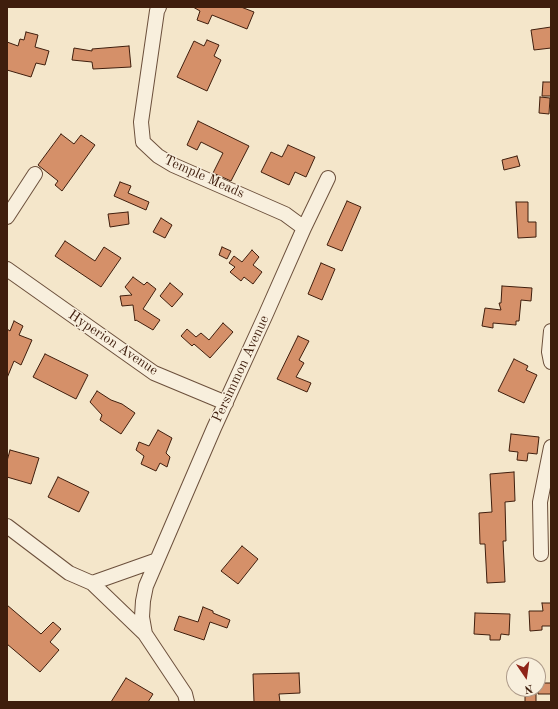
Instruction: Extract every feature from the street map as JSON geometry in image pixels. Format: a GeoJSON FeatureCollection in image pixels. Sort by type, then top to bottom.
{"type":"FeatureCollection","features":[{"type":"Feature","properties":{"kind":"street","name":"Temple Meads"},"geometry":{"type":"LineString","coordinates":[[159,7],[157,11],[141,122],[143,142],[158,156],[173,165],[285,214],[304,228]]}},
{"type":"Feature","properties":{"kind":"street"},"geometry":{"type":"LineString","coordinates":[[7,217],[35,174]]}},
{"type":"Feature","properties":{"kind":"street","name":"Persimmon Avenue"},"geometry":{"type":"LineString","coordinates":[[145,634],[142,617],[142,601],[146,586],[214,428],[328,178]]}},
{"type":"Feature","properties":{"kind":"street","name":"Hyperion Avenue"},"geometry":{"type":"LineString","coordinates":[[7,269],[154,373],[226,403]]}},
{"type":"Feature","properties":{"kind":"street"},"geometry":{"type":"LineString","coordinates":[[551,331],[549,352],[551,362]]}},
{"type":"Feature","properties":{"kind":"street"},"geometry":{"type":"LineString","coordinates":[[541,554],[540,502],[551,447]]}},
{"type":"Feature","properties":{"kind":"street"},"geometry":{"type":"LineString","coordinates":[[7,526],[69,573],[92,583],[145,634],[185,694],[187,702]]}},
{"type":"Feature","properties":{"kind":"street"},"geometry":{"type":"LineString","coordinates":[[92,583],[157,560]]}},
{"type":"Feature","properties":{"kind":"building"},"geometry":{"type":"Polygon","coordinates":[[[193,7],[241,7],[254,12],[247,29],[212,15],[208,24],[197,20],[200,11],[193,7]]]}},
{"type":"Feature","properties":{"kind":"building"},"geometry":{"type":"Polygon","coordinates":[[[551,27],[551,48],[534,50],[531,30],[551,27]]]}},
{"type":"Feature","properties":{"kind":"building"},"geometry":{"type":"Polygon","coordinates":[[[26,32],[38,35],[35,47],[49,51],[45,65],[36,63],[31,77],[7,70],[7,42],[18,46],[20,39],[24,40],[26,32]]]}},
{"type":"Feature","properties":{"kind":"building"},"geometry":{"type":"Polygon","coordinates":[[[207,40],[219,45],[214,56],[221,60],[207,91],[177,77],[194,41],[204,46],[207,40]]]}},
{"type":"Feature","properties":{"kind":"building"},"geometry":{"type":"Polygon","coordinates":[[[129,46],[131,67],[93,69],[92,62],[72,60],[74,48],[92,51],[92,49],[129,46]]]}},
{"type":"Feature","properties":{"kind":"building"},"geometry":{"type":"Polygon","coordinates":[[[543,82],[551,82],[551,96],[542,96],[543,82]]]}},
{"type":"Feature","properties":{"kind":"building"},"geometry":{"type":"Polygon","coordinates":[[[540,97],[550,98],[549,114],[539,113],[540,97]]]}},
{"type":"Feature","properties":{"kind":"building"},"geometry":{"type":"Polygon","coordinates":[[[198,121],[249,146],[231,181],[213,173],[223,153],[201,142],[197,150],[187,145],[198,121]]]}},
{"type":"Feature","properties":{"kind":"building"},"geometry":{"type":"Polygon","coordinates":[[[61,134],[74,144],[81,135],[95,145],[62,191],[55,185],[58,181],[38,165],[61,134]]]}},
{"type":"Feature","properties":{"kind":"building"},"geometry":{"type":"Polygon","coordinates":[[[288,145],[315,157],[306,177],[295,172],[289,185],[261,172],[271,152],[282,157],[288,145]]]}},
{"type":"Feature","properties":{"kind":"building"},"geometry":{"type":"Polygon","coordinates":[[[517,156],[520,166],[504,170],[502,160],[517,156]]]}},
{"type":"Feature","properties":{"kind":"building"},"geometry":{"type":"Polygon","coordinates":[[[120,182],[131,186],[128,193],[149,202],[146,210],[114,196],[120,182]]]}},
{"type":"Feature","properties":{"kind":"building"},"geometry":{"type":"Polygon","coordinates":[[[347,201],[361,207],[342,251],[327,245],[347,201]]]}},
{"type":"Feature","properties":{"kind":"building"},"geometry":{"type":"Polygon","coordinates":[[[516,202],[528,202],[528,222],[536,222],[536,237],[518,238],[516,202]]]}},
{"type":"Feature","properties":{"kind":"building"},"geometry":{"type":"Polygon","coordinates":[[[128,212],[129,224],[110,227],[108,214],[128,212]]]}},
{"type":"Feature","properties":{"kind":"building"},"geometry":{"type":"Polygon","coordinates":[[[161,218],[172,225],[165,238],[153,232],[161,218]]]}},
{"type":"Feature","properties":{"kind":"building"},"geometry":{"type":"Polygon","coordinates":[[[65,241],[95,261],[104,247],[121,258],[101,287],[55,256],[65,241]]]}},
{"type":"Feature","properties":{"kind":"building"},"geometry":{"type":"Polygon","coordinates":[[[222,247],[231,251],[227,259],[219,255],[222,247]]]}},
{"type":"Feature","properties":{"kind":"building"},"geometry":{"type":"Polygon","coordinates":[[[252,250],[259,257],[253,265],[262,272],[253,284],[244,277],[241,281],[230,272],[235,267],[229,263],[234,256],[242,262],[252,250]]]}},
{"type":"Feature","properties":{"kind":"building"},"geometry":{"type":"Polygon","coordinates":[[[321,263],[335,269],[322,300],[308,294],[321,263]]]}},
{"type":"Feature","properties":{"kind":"building"},"geometry":{"type":"Polygon","coordinates":[[[133,277],[144,285],[147,282],[156,289],[143,309],[160,320],[153,330],[136,320],[135,321],[133,305],[122,306],[120,296],[132,295],[125,287],[133,277]]]}},
{"type":"Feature","properties":{"kind":"building"},"geometry":{"type":"Polygon","coordinates":[[[170,283],[183,294],[172,307],[160,296],[170,283]]]}},
{"type":"Feature","properties":{"kind":"building"},"geometry":{"type":"Polygon","coordinates":[[[502,286],[532,288],[531,301],[521,300],[519,321],[516,321],[516,325],[493,323],[493,328],[482,326],[485,308],[501,310],[499,303],[501,303],[502,286]]]}},
{"type":"Feature","properties":{"kind":"building"},"geometry":{"type":"Polygon","coordinates":[[[14,321],[23,326],[19,335],[32,340],[21,365],[14,361],[7,378],[7,329],[10,331],[14,321]]]}},
{"type":"Feature","properties":{"kind":"building"},"geometry":{"type":"Polygon","coordinates":[[[223,323],[233,332],[210,358],[194,344],[192,346],[181,336],[187,329],[196,337],[201,333],[209,340],[223,323]]]}},
{"type":"Feature","properties":{"kind":"building"},"geometry":{"type":"Polygon","coordinates":[[[298,336],[309,341],[299,360],[304,363],[296,377],[311,383],[307,392],[277,379],[298,336]]]}},
{"type":"Feature","properties":{"kind":"building"},"geometry":{"type":"Polygon","coordinates":[[[45,354],[88,375],[76,399],[33,377],[45,354]]]}},
{"type":"Feature","properties":{"kind":"building"},"geometry":{"type":"Polygon","coordinates":[[[514,359],[528,366],[526,370],[537,375],[524,403],[498,391],[514,359]]]}},
{"type":"Feature","properties":{"kind":"building"},"geometry":{"type":"Polygon","coordinates":[[[97,391],[111,400],[122,404],[135,413],[121,434],[100,420],[102,415],[90,402],[97,391]]]}},
{"type":"Feature","properties":{"kind":"building"},"geometry":{"type":"Polygon","coordinates":[[[158,430],[172,438],[166,453],[170,457],[167,467],[160,463],[156,471],[141,464],[144,456],[136,450],[139,442],[149,446],[158,430]]]}},
{"type":"Feature","properties":{"kind":"building"},"geometry":{"type":"Polygon","coordinates":[[[511,434],[539,437],[537,454],[528,453],[527,461],[517,460],[518,452],[509,451],[511,434]]]}},
{"type":"Feature","properties":{"kind":"building"},"geometry":{"type":"Polygon","coordinates":[[[10,450],[39,458],[31,484],[7,477],[7,461],[10,450]]]}},
{"type":"Feature","properties":{"kind":"building"},"geometry":{"type":"Polygon","coordinates":[[[514,472],[515,501],[505,502],[506,541],[503,541],[505,582],[487,583],[485,544],[480,544],[479,513],[492,512],[490,474],[514,472]]]}},
{"type":"Feature","properties":{"kind":"building"},"geometry":{"type":"Polygon","coordinates":[[[58,477],[89,492],[79,512],[48,497],[58,477]]]}},
{"type":"Feature","properties":{"kind":"building"},"geometry":{"type":"Polygon","coordinates":[[[242,546],[258,559],[238,584],[221,571],[242,546]]]}},
{"type":"Feature","properties":{"kind":"building"},"geometry":{"type":"Polygon","coordinates":[[[542,603],[551,603],[551,626],[542,626],[542,630],[530,631],[529,611],[543,611],[542,603]]]}},
{"type":"Feature","properties":{"kind":"building"},"geometry":{"type":"Polygon","coordinates":[[[7,605],[41,634],[53,622],[61,629],[50,642],[59,650],[40,672],[7,644],[7,605]]]}},
{"type":"Feature","properties":{"kind":"building"},"geometry":{"type":"Polygon","coordinates":[[[203,607],[230,620],[227,628],[210,622],[204,640],[174,630],[179,616],[198,622],[203,607]]]}},
{"type":"Feature","properties":{"kind":"building"},"geometry":{"type":"Polygon","coordinates":[[[475,613],[510,614],[509,635],[501,634],[500,640],[490,640],[490,635],[474,634],[475,613]]]}},
{"type":"Feature","properties":{"kind":"building"},"geometry":{"type":"Polygon","coordinates":[[[299,673],[300,693],[279,694],[280,702],[254,702],[253,674],[299,673]]]}},
{"type":"Feature","properties":{"kind":"building"},"geometry":{"type":"Polygon","coordinates":[[[126,678],[153,694],[148,702],[111,702],[126,678]]]}},
{"type":"Feature","properties":{"kind":"building"},"geometry":{"type":"Polygon","coordinates":[[[546,683],[551,683],[551,694],[546,694],[546,683]]]}},
{"type":"Feature","properties":{"kind":"building"},"geometry":{"type":"Polygon","coordinates":[[[525,697],[536,697],[536,702],[525,702],[525,697]]]}}]}
